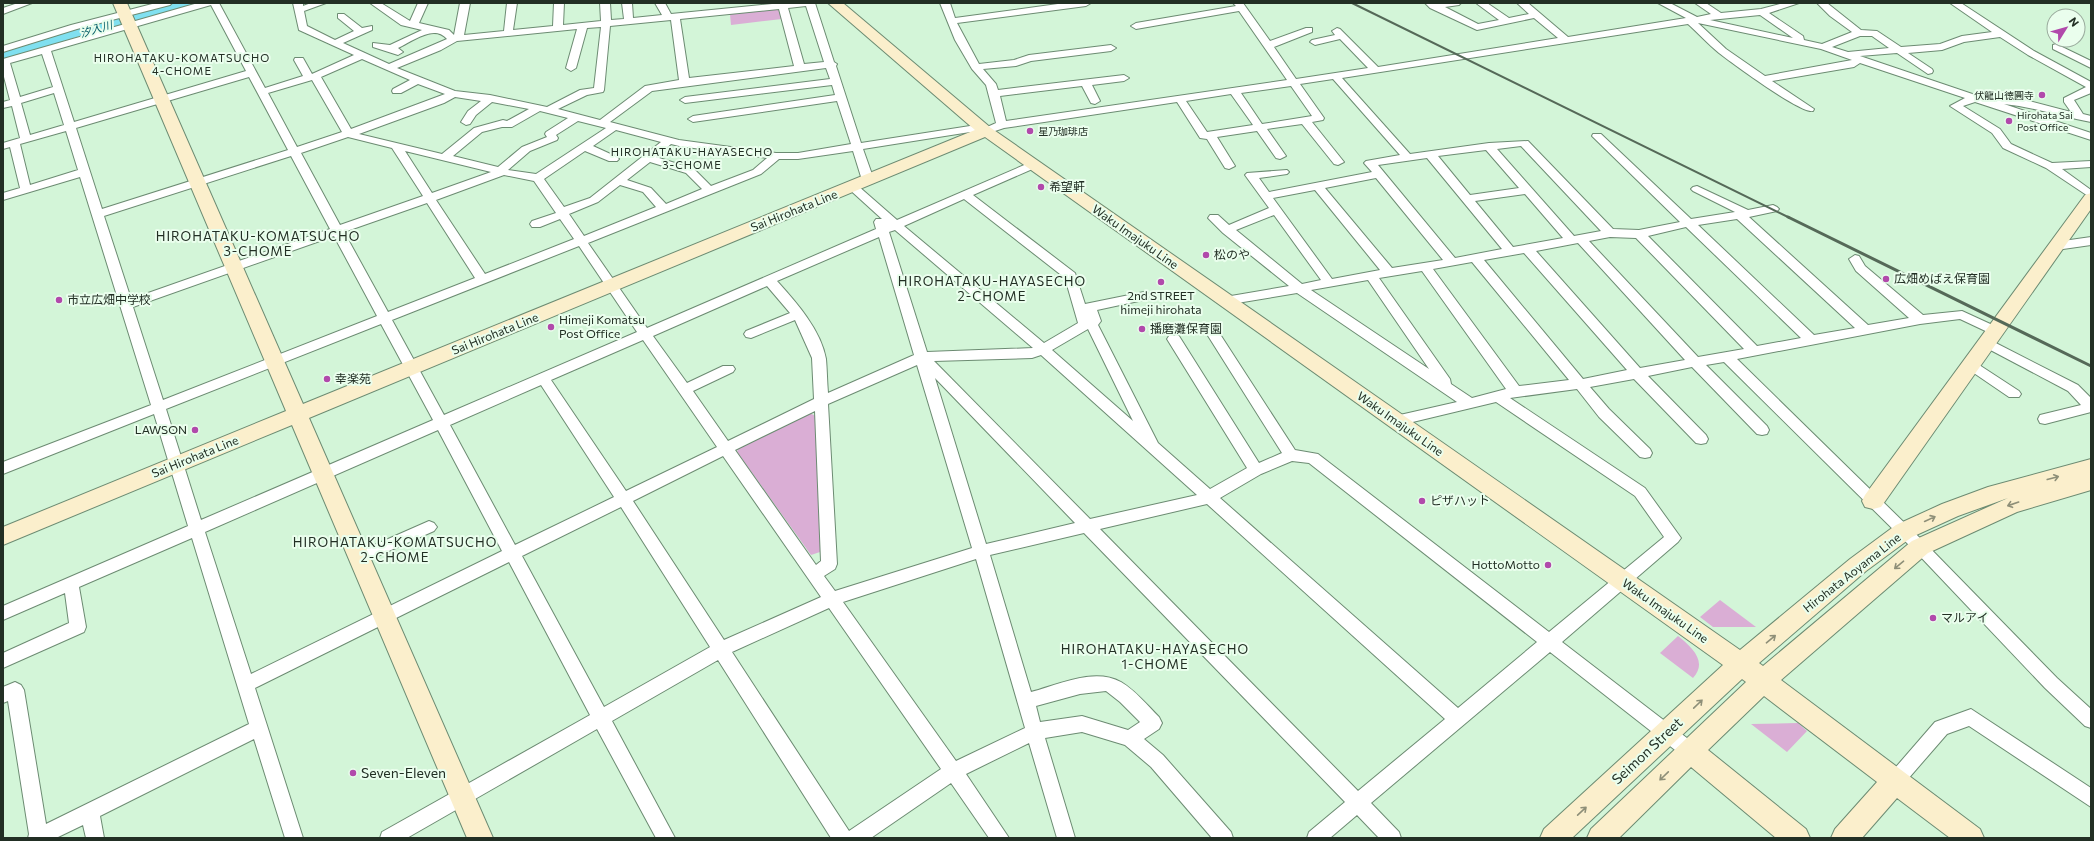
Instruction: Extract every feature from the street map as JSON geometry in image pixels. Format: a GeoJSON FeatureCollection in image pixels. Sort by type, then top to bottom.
{"type":"FeatureCollection","features":[{"type":"Feature","properties":{"kind":"main road","name":"Waku Imajuku Line"},"geometry":{"type":"LineString","coordinates":[[835,3],[994,128],[1033,165],[1741,664],[1971,838]]}},
{"type":"Feature","properties":{"kind":"main road"},"geometry":{"type":"LineString","coordinates":[[126,14],[322,474],[480,838]]}},
{"type":"Feature","properties":{"kind":"main road","name":"Sai Hirohata Line"},"geometry":{"type":"LineString","coordinates":[[3,536],[994,128]]}},
{"type":"Feature","properties":{"kind":"main road"},"geometry":{"type":"LineString","coordinates":[[1873,500],[2091,198]]}},
{"type":"Feature","properties":{"kind":"main road","name":"Hirohata Aoyama Line"},"geometry":{"type":"LineString","coordinates":[[1741,664],[1858,566],[1904,532],[1950,510],[1995,493],[2091,468]]}},
{"type":"Feature","properties":{"kind":"main road","name":"Hirohata Aoyama Line"},"geometry":{"type":"LineString","coordinates":[[1763,680],[1920,548],[2012,505],[2091,482]]}},
{"type":"Feature","properties":{"kind":"main road","name":"Seimon Street"},"geometry":{"type":"LineString","coordinates":[[1554,838],[1741,664]]}},
{"type":"Feature","properties":{"kind":"main road"},"geometry":{"type":"LineString","coordinates":[[1600,838],[1763,680]]}},
{"type":"Feature","properties":{"kind":"main road"},"geometry":{"type":"LineString","coordinates":[[1690,751],[1797,838]]}},
{"type":"Feature","properties":{"kind":"main road"},"geometry":{"type":"LineString","coordinates":[[1844,838],[1895,781]]}},
{"type":"Feature","properties":{"kind":"street"},"geometry":{"type":"LineString","coordinates":[[3,11],[27,3]]}},
{"type":"Feature","properties":{"kind":"street"},"geometry":{"type":"LineString","coordinates":[[3,48],[167,3]]}},
{"type":"Feature","properties":{"kind":"street"},"geometry":{"type":"LineString","coordinates":[[26,139],[4,62],[46,50],[126,14],[208,3]]}},
{"type":"Feature","properties":{"kind":"street"},"geometry":{"type":"LineString","coordinates":[[214,3],[666,838]]}},
{"type":"Feature","properties":{"kind":"street"},"geometry":{"type":"LineString","coordinates":[[321,3],[298,6],[302,28],[388,68],[453,94],[490,98],[577,116],[669,141],[776,156],[798,156],[858,148],[970,129],[994,128],[1719,16],[1762,12],[1776,5],[1794,3]]}},
{"type":"Feature","properties":{"kind":"street"},"geometry":{"type":"LineString","coordinates":[[375,3],[392,8],[404,23],[433,28],[446,32],[456,39]]}},
{"type":"Feature","properties":{"kind":"street"},"geometry":{"type":"LineString","coordinates":[[414,24],[423,3]]}},
{"type":"Feature","properties":{"kind":"street"},"geometry":{"type":"LineString","coordinates":[[456,39],[465,3]]}},
{"type":"Feature","properties":{"kind":"street"},"geometry":{"type":"LineString","coordinates":[[508,33],[512,3]]}},
{"type":"Feature","properties":{"kind":"street"},"geometry":{"type":"LineString","coordinates":[[558,28],[559,3]]}},
{"type":"Feature","properties":{"kind":"street"},"geometry":{"type":"LineString","coordinates":[[445,157],[478,130],[503,123],[508,125],[584,92],[599,90],[606,23],[605,3]]}},
{"type":"Feature","properties":{"kind":"street"},"geometry":{"type":"LineString","coordinates":[[627,3],[629,21]]}},
{"type":"Feature","properties":{"kind":"street"},"geometry":{"type":"LineString","coordinates":[[660,3],[672,17],[684,82]]}},
{"type":"Feature","properties":{"kind":"street"},"geometry":{"type":"LineString","coordinates":[[388,68],[456,39],[810,3],[832,64],[858,148],[861,184],[889,228],[1043,350],[1458,719]]}},
{"type":"Feature","properties":{"kind":"street"},"geometry":{"type":"LineString","coordinates":[[945,3],[951,21],[976,67],[991,84],[994,94],[994,128]]}},
{"type":"Feature","properties":{"kind":"street"},"geometry":{"type":"LineString","coordinates":[[951,21],[1086,3]]}},
{"type":"Feature","properties":{"kind":"street"},"geometry":{"type":"LineString","coordinates":[[1431,4],[1456,3]]}},
{"type":"Feature","properties":{"kind":"street"},"geometry":{"type":"LineString","coordinates":[[1482,3],[1507,21]]}},
{"type":"Feature","properties":{"kind":"street"},"geometry":{"type":"LineString","coordinates":[[1522,3],[1566,40]]}},
{"type":"Feature","properties":{"kind":"street"},"geometry":{"type":"LineString","coordinates":[[1663,3],[1693,21],[1723,51],[1790,98],[1809,108]]}},
{"type":"Feature","properties":{"kind":"street"},"geometry":{"type":"LineString","coordinates":[[1700,3],[1719,16]]}},
{"type":"Feature","properties":{"kind":"street"},"geometry":{"type":"LineString","coordinates":[[1732,3],[1748,13]]}},
{"type":"Feature","properties":{"kind":"street"},"geometry":{"type":"LineString","coordinates":[[1822,3],[1833,14],[1859,33]]}},
{"type":"Feature","properties":{"kind":"street"},"geometry":{"type":"LineString","coordinates":[[1955,3],[2031,53],[2091,86]]}},
{"type":"Feature","properties":{"kind":"street"},"geometry":{"type":"LineString","coordinates":[[1431,4],[1477,27],[1536,15]]}},
{"type":"Feature","properties":{"kind":"street"},"geometry":{"type":"LineString","coordinates":[[783,6],[800,69]]}},
{"type":"Feature","properties":{"kind":"street"},"geometry":{"type":"LineString","coordinates":[[1136,26],[1240,6],[1319,118],[1204,136],[1180,99]]}},
{"type":"Feature","properties":{"kind":"street"},"geometry":{"type":"LineString","coordinates":[[1762,12],[1806,42]]}},
{"type":"Feature","properties":{"kind":"street"},"geometry":{"type":"LineString","coordinates":[[334,44],[365,30],[341,16]]}},
{"type":"Feature","properties":{"kind":"street"},"geometry":{"type":"LineString","coordinates":[[1693,21],[1806,42],[1980,99],[2091,138]]}},
{"type":"Feature","properties":{"kind":"street"},"geometry":{"type":"LineString","coordinates":[[571,68],[582,26]]}},
{"type":"Feature","properties":{"kind":"street"},"geometry":{"type":"LineString","coordinates":[[391,48],[433,28]]}},
{"type":"Feature","properties":{"kind":"street"},"geometry":{"type":"LineString","coordinates":[[1267,46],[1308,30]]}},
{"type":"Feature","properties":{"kind":"street"},"geometry":{"type":"LineString","coordinates":[[1823,47],[1859,33],[1874,34],[1928,71]]}},
{"type":"Feature","properties":{"kind":"street"},"geometry":{"type":"LineString","coordinates":[[1315,42],[1339,34],[1376,70]]}},
{"type":"Feature","properties":{"kind":"street"},"geometry":{"type":"LineString","coordinates":[[1846,54],[1942,47],[1948,43],[2000,34]]}},
{"type":"Feature","properties":{"kind":"street"},"geometry":{"type":"LineString","coordinates":[[376,45],[391,48],[407,60]]}},
{"type":"Feature","properties":{"kind":"street"},"geometry":{"type":"LineString","coordinates":[[976,67],[1016,62],[1029,58],[1111,48]]}},
{"type":"Feature","properties":{"kind":"street"},"geometry":{"type":"LineString","coordinates":[[2031,53],[2052,48]]}},
{"type":"Feature","properties":{"kind":"street"},"geometry":{"type":"LineString","coordinates":[[2058,48],[2091,65]]}},
{"type":"Feature","properties":{"kind":"street"},"geometry":{"type":"LineString","coordinates":[[46,50],[71,126],[84,172],[99,214],[158,408],[178,464],[294,838]]}},
{"type":"Feature","properties":{"kind":"street"},"geometry":{"type":"LineString","coordinates":[[262,92],[312,77],[361,56]]}},
{"type":"Feature","properties":{"kind":"street"},"geometry":{"type":"LineString","coordinates":[[1764,79],[1854,64],[1858,59]]}},
{"type":"Feature","properties":{"kind":"street"},"geometry":{"type":"LineString","coordinates":[[299,60],[312,77],[348,134],[502,171],[538,178],[614,127]]}},
{"type":"Feature","properties":{"kind":"street"},"geometry":{"type":"LineString","coordinates":[[602,123],[650,88],[684,82],[832,64]]}},
{"type":"Feature","properties":{"kind":"street"},"geometry":{"type":"LineString","coordinates":[[26,190],[8,144],[251,73]]}},
{"type":"Feature","properties":{"kind":"street"},"geometry":{"type":"LineString","coordinates":[[1335,76],[1408,158]]}},
{"type":"Feature","properties":{"kind":"street"},"geometry":{"type":"LineString","coordinates":[[994,94],[1124,78]]}},
{"type":"Feature","properties":{"kind":"street"},"geometry":{"type":"LineString","coordinates":[[398,91],[418,80]]}},
{"type":"Feature","properties":{"kind":"street"},"geometry":{"type":"LineString","coordinates":[[685,100],[837,81]]}},
{"type":"Feature","properties":{"kind":"street"},"geometry":{"type":"LineString","coordinates":[[1086,83],[1095,101]]}},
{"type":"Feature","properties":{"kind":"street"},"geometry":{"type":"LineString","coordinates":[[3,105],[58,89]]}},
{"type":"Feature","properties":{"kind":"street"},"geometry":{"type":"LineString","coordinates":[[2080,118],[2069,102],[2069,98],[2091,89]]}},
{"type":"Feature","properties":{"kind":"street"},"geometry":{"type":"LineString","coordinates":[[1234,91],[1280,156]]}},
{"type":"Feature","properties":{"kind":"street"},"geometry":{"type":"LineString","coordinates":[[99,214],[348,134],[440,101],[453,94]]}},
{"type":"Feature","properties":{"kind":"street"},"geometry":{"type":"LineString","coordinates":[[722,96],[724,114]]}},
{"type":"Feature","properties":{"kind":"street"},"geometry":{"type":"LineString","coordinates":[[693,119],[842,97]]}},
{"type":"Feature","properties":{"kind":"street"},"geometry":{"type":"LineString","coordinates":[[466,122],[472,113],[490,98]]}},
{"type":"Feature","properties":{"kind":"street"},"geometry":{"type":"LineString","coordinates":[[2091,119],[2080,118],[2026,103],[1980,99],[1955,106],[1996,132],[2007,146],[2050,166],[2091,195]]}},
{"type":"Feature","properties":{"kind":"street"},"geometry":{"type":"LineString","coordinates":[[127,305],[338,231],[502,171],[526,149],[553,138],[550,134],[577,116]]}},
{"type":"Feature","properties":{"kind":"street"},"geometry":{"type":"LineString","coordinates":[[1304,120],[1338,162]]}},
{"type":"Feature","properties":{"kind":"street"},"geometry":{"type":"LineString","coordinates":[[1210,135],[1229,166]]}},
{"type":"Feature","properties":{"kind":"street"},"geometry":{"type":"LineString","coordinates":[[1597,136],[1690,222],[1812,341]]}},
{"type":"Feature","properties":{"kind":"street"},"geometry":{"type":"LineString","coordinates":[[536,224],[594,200],[669,141]]}},
{"type":"Feature","properties":{"kind":"street"},"geometry":{"type":"LineString","coordinates":[[1452,262],[1370,163],[1489,146],[1524,143],[1610,233]]}},
{"type":"Feature","properties":{"kind":"street"},"geometry":{"type":"LineString","coordinates":[[396,146],[482,280]]}},
{"type":"Feature","properties":{"kind":"street"},"geometry":{"type":"LineString","coordinates":[[1489,146],[1528,190],[1576,240],[1762,430]]}},
{"type":"Feature","properties":{"kind":"street"},"geometry":{"type":"LineString","coordinates":[[585,147],[613,159]]}},
{"type":"Feature","properties":{"kind":"street"},"geometry":{"type":"LineString","coordinates":[[1430,154],[1510,251]]}},
{"type":"Feature","properties":{"kind":"street"},"geometry":{"type":"LineString","coordinates":[[3,468],[710,191],[757,172],[776,156]]}},
{"type":"Feature","properties":{"kind":"street"},"geometry":{"type":"LineString","coordinates":[[649,158],[690,171],[710,191]]}},
{"type":"Feature","properties":{"kind":"street"},"geometry":{"type":"LineString","coordinates":[[2091,159],[2087,160],[2091,163]]}},
{"type":"Feature","properties":{"kind":"street"},"geometry":{"type":"LineString","coordinates":[[2050,166],[2076,166],[2091,163]]}},
{"type":"Feature","properties":{"kind":"street"},"geometry":{"type":"LineString","coordinates":[[3,613],[1033,165]]}},
{"type":"Feature","properties":{"kind":"street"},"geometry":{"type":"LineString","coordinates":[[3,197],[84,172]]}},
{"type":"Feature","properties":{"kind":"street"},"geometry":{"type":"LineString","coordinates":[[1283,172],[1251,175],[1329,283]]}},
{"type":"Feature","properties":{"kind":"street"},"geometry":{"type":"LineString","coordinates":[[1265,196],[1379,174]]}},
{"type":"Feature","properties":{"kind":"street"},"geometry":{"type":"LineString","coordinates":[[538,178],[613,285],[645,334],[727,448],[1000,838]]}},
{"type":"Feature","properties":{"kind":"street"},"geometry":{"type":"LineString","coordinates":[[620,181],[647,190],[664,209]]}},
{"type":"Feature","properties":{"kind":"street"},"geometry":{"type":"LineString","coordinates":[[1318,186],[1389,273]]}},
{"type":"Feature","properties":{"kind":"street"},"geometry":{"type":"LineString","coordinates":[[1697,189],[1743,214],[1866,331]]}},
{"type":"Feature","properties":{"kind":"street"},"geometry":{"type":"LineString","coordinates":[[1467,199],[1528,190]]}},
{"type":"Feature","properties":{"kind":"street"},"geometry":{"type":"LineString","coordinates":[[965,195],[1071,276],[1088,324],[1155,451]]}},
{"type":"Feature","properties":{"kind":"street"},"geometry":{"type":"LineString","coordinates":[[1225,301],[1610,233],[1639,234],[1690,222],[1773,209]]}},
{"type":"Feature","properties":{"kind":"street"},"geometry":{"type":"LineString","coordinates":[[1228,230],[1275,210]]}},
{"type":"Feature","properties":{"kind":"street"},"geometry":{"type":"LineString","coordinates":[[1214,218],[1300,288],[1470,404]]}},
{"type":"Feature","properties":{"kind":"street"},"geometry":{"type":"LineString","coordinates":[[889,228],[922,357],[1036,731],[1066,838]]}},
{"type":"Feature","properties":{"kind":"street"},"geometry":{"type":"LineString","coordinates":[[1639,234],[1755,352]]}},
{"type":"Feature","properties":{"kind":"street"},"geometry":{"type":"LineString","coordinates":[[2056,246],[2091,241]]}},
{"type":"Feature","properties":{"kind":"street"},"geometry":{"type":"LineString","coordinates":[[1527,248],[1637,373],[1701,439]]}},
{"type":"Feature","properties":{"kind":"street"},"geometry":{"type":"LineString","coordinates":[[1475,258],[1604,413],[1645,453]]}},
{"type":"Feature","properties":{"kind":"street"},"geometry":{"type":"LineString","coordinates":[[1855,259],[1860,268],[1920,320]]}},
{"type":"Feature","properties":{"kind":"street"},"geometry":{"type":"LineString","coordinates":[[1424,267],[1515,391]]}},
{"type":"Feature","properties":{"kind":"street"},"geometry":{"type":"LineString","coordinates":[[1371,276],[1450,389]]}},
{"type":"Feature","properties":{"kind":"street"},"geometry":{"type":"LineString","coordinates":[[769,280],[799,314],[809,330],[819,358],[830,564],[815,574]]}},
{"type":"Feature","properties":{"kind":"street"},"geometry":{"type":"LineString","coordinates":[[246,684],[821,402],[922,357],[1032,353],[1043,350],[1095,321],[1090,307],[1144,296]]}},
{"type":"Feature","properties":{"kind":"street"},"geometry":{"type":"LineString","coordinates":[[751,334],[799,314]]}},
{"type":"Feature","properties":{"kind":"street"},"geometry":{"type":"LineString","coordinates":[[1396,420],[1470,404],[1515,391],[1580,384],[1920,320],[1962,314],[1990,336],[2073,388],[2091,407],[2045,419]]}},
{"type":"Feature","properties":{"kind":"street"},"geometry":{"type":"LineString","coordinates":[[1211,331],[1291,455]]}},
{"type":"Feature","properties":{"kind":"street"},"geometry":{"type":"LineString","coordinates":[[1174,339],[1256,470]]}},
{"type":"Feature","properties":{"kind":"street"},"geometry":{"type":"LineString","coordinates":[[922,357],[1392,838]]}},
{"type":"Feature","properties":{"kind":"street"},"geometry":{"type":"LineString","coordinates":[[1727,357],[1873,500],[2052,683],[2091,720]]}},
{"type":"Feature","properties":{"kind":"street"},"geometry":{"type":"LineString","coordinates":[[1970,364],[2014,394]]}},
{"type":"Feature","properties":{"kind":"street"},"geometry":{"type":"LineString","coordinates":[[685,389],[728,369]]}},
{"type":"Feature","properties":{"kind":"street"},"geometry":{"type":"LineString","coordinates":[[543,378],[624,499],[842,838]]}},
{"type":"Feature","properties":{"kind":"street"},"geometry":{"type":"LineString","coordinates":[[1316,838],[1624,581],[1673,538],[1640,492],[1498,397]]}},
{"type":"Feature","properties":{"kind":"street"},"geometry":{"type":"LineString","coordinates":[[389,838],[720,650],[832,599],[981,551],[1208,498],[1256,470],[1291,455],[1313,458],[1690,751]]}},
{"type":"Feature","properties":{"kind":"street"},"geometry":{"type":"LineString","coordinates":[[359,558],[429,527]]}},
{"type":"Feature","properties":{"kind":"street"},"geometry":{"type":"LineString","coordinates":[[3,661],[78,627],[71,584]]}},
{"type":"Feature","properties":{"kind":"street"},"geometry":{"type":"LineString","coordinates":[[1026,701],[1095,683],[1107,684],[1125,695],[1153,723],[1130,739]]}},
{"type":"Feature","properties":{"kind":"street"},"geometry":{"type":"LineString","coordinates":[[3,695],[15,690],[38,837],[260,727]]}},
{"type":"Feature","properties":{"kind":"street"},"geometry":{"type":"LineString","coordinates":[[1895,781],[1941,728],[1971,717],[2091,798]]}},
{"type":"Feature","properties":{"kind":"street"},"geometry":{"type":"LineString","coordinates":[[855,838],[953,772],[1036,731],[1082,724],[1130,739],[1157,761],[1224,838]]}},
{"type":"Feature","properties":{"kind":"street"},"geometry":{"type":"LineString","coordinates":[[90,811],[95,838]]}},
{"type":"Feature","properties":{"kind":"shaded area"},"geometry":{"type":"Polygon","coordinates":[[[780,8],[782,19],[731,25],[730,14],[780,8]]]}},
{"type":"Feature","properties":{"kind":"shaded area"},"geometry":{"type":"Polygon","coordinates":[[[809,413],[816,416],[823,551],[811,555],[737,452],[739,447],[809,413]]]}},
{"type":"Feature","properties":{"kind":"shaded area"},"geometry":{"type":"Polygon","coordinates":[[[1720,600],[1756,627],[1713,627],[1700,617],[1720,600]]]}},
{"type":"Feature","properties":{"kind":"shaded area"},"geometry":{"type":"Polygon","coordinates":[[[1678,636],[1693,650],[1699,661],[1697,672],[1693,678],[1660,653],[1678,636]]]}},
{"type":"Feature","properties":{"kind":"shaded area"},"geometry":{"type":"Polygon","coordinates":[[[1798,723],[1807,731],[1787,752],[1751,724],[1798,723]]]}},
{"type":"Feature","properties":{"kind":"water","name":"汐入川"},"geometry":{"type":"Polygon","coordinates":[[[174,3],[201,3],[77,37],[3,60],[3,52],[79,28],[174,3]]]}},
{"type":"Feature","properties":{"kind":"railway"},"geometry":{"type":"LineString","coordinates":[[1352,3],[1790,218]]}},
{"type":"Feature","properties":{"kind":"railway"},"geometry":{"type":"LineString","coordinates":[[1788,217],[2091,366]]}},
{"type":"Feature","properties":{"kind":"place","name":"伏龍山徳圓寺"},"geometry":{"type":"Point","coordinates":[2042,95]}},
{"type":"Feature","properties":{"kind":"place","name":"Hirohata Sai Post Office"},"geometry":{"type":"Point","coordinates":[2009,121]}},
{"type":"Feature","properties":{"kind":"place","name":"星乃珈琲店"},"geometry":{"type":"Point","coordinates":[1030,131]}},
{"type":"Feature","properties":{"kind":"place","name":"希望軒"},"geometry":{"type":"Point","coordinates":[1041,187]}},
{"type":"Feature","properties":{"kind":"place","name":"松のや"},"geometry":{"type":"Point","coordinates":[1206,255]}},
{"type":"Feature","properties":{"kind":"place","name":"広畑めばえ保育園"},"geometry":{"type":"Point","coordinates":[1886,279]}},
{"type":"Feature","properties":{"kind":"place","name":"2nd STREET himeji hirohata"},"geometry":{"type":"Point","coordinates":[1161,282]}},
{"type":"Feature","properties":{"kind":"place","name":"市立広畑中学校"},"geometry":{"type":"Point","coordinates":[59,300]}},
{"type":"Feature","properties":{"kind":"place","name":"Himeji Komatsu Post Office"},"geometry":{"type":"Point","coordinates":[551,327]}},
{"type":"Feature","properties":{"kind":"place","name":"播磨灘保育園"},"geometry":{"type":"Point","coordinates":[1142,329]}},
{"type":"Feature","properties":{"kind":"place","name":"幸楽苑"},"geometry":{"type":"Point","coordinates":[327,379]}},
{"type":"Feature","properties":{"kind":"place","name":"LAWSON"},"geometry":{"type":"Point","coordinates":[195,430]}},
{"type":"Feature","properties":{"kind":"place","name":"ピザハット"},"geometry":{"type":"Point","coordinates":[1422,501]}},
{"type":"Feature","properties":{"kind":"place","name":"HottoMotto"},"geometry":{"type":"Point","coordinates":[1548,565]}},
{"type":"Feature","properties":{"kind":"place","name":"マルアイ"},"geometry":{"type":"Point","coordinates":[1933,618]}},
{"type":"Feature","properties":{"kind":"place","name":"Seven-Eleven"},"geometry":{"type":"Point","coordinates":[353,773]}},
{"type":"Feature","properties":{"kind":"district","name":"HIROHATAKU-KOMATSUCHO 4-CHOME"},"geometry":{"type":"Point","coordinates":[182,64]}},
{"type":"Feature","properties":{"kind":"district","name":"HIROHATAKU-HAYASECHO 3-CHOME"},"geometry":{"type":"Point","coordinates":[692,158]}},
{"type":"Feature","properties":{"kind":"district","name":"HIROHATAKU-KOMATSUCHO 3-CHOME"},"geometry":{"type":"Point","coordinates":[258,244]}},
{"type":"Feature","properties":{"kind":"district","name":"HIROHATAKU-HAYASECHO 2-CHOME"},"geometry":{"type":"Point","coordinates":[992,288]}},
{"type":"Feature","properties":{"kind":"district","name":"HIROHATAKU-KOMATSUCHO 2-CHOME"},"geometry":{"type":"Point","coordinates":[395,550]}},
{"type":"Feature","properties":{"kind":"district","name":"HIROHATAKU-HAYASECHO 1-CHOME"},"geometry":{"type":"Point","coordinates":[1155,656]}}]}
